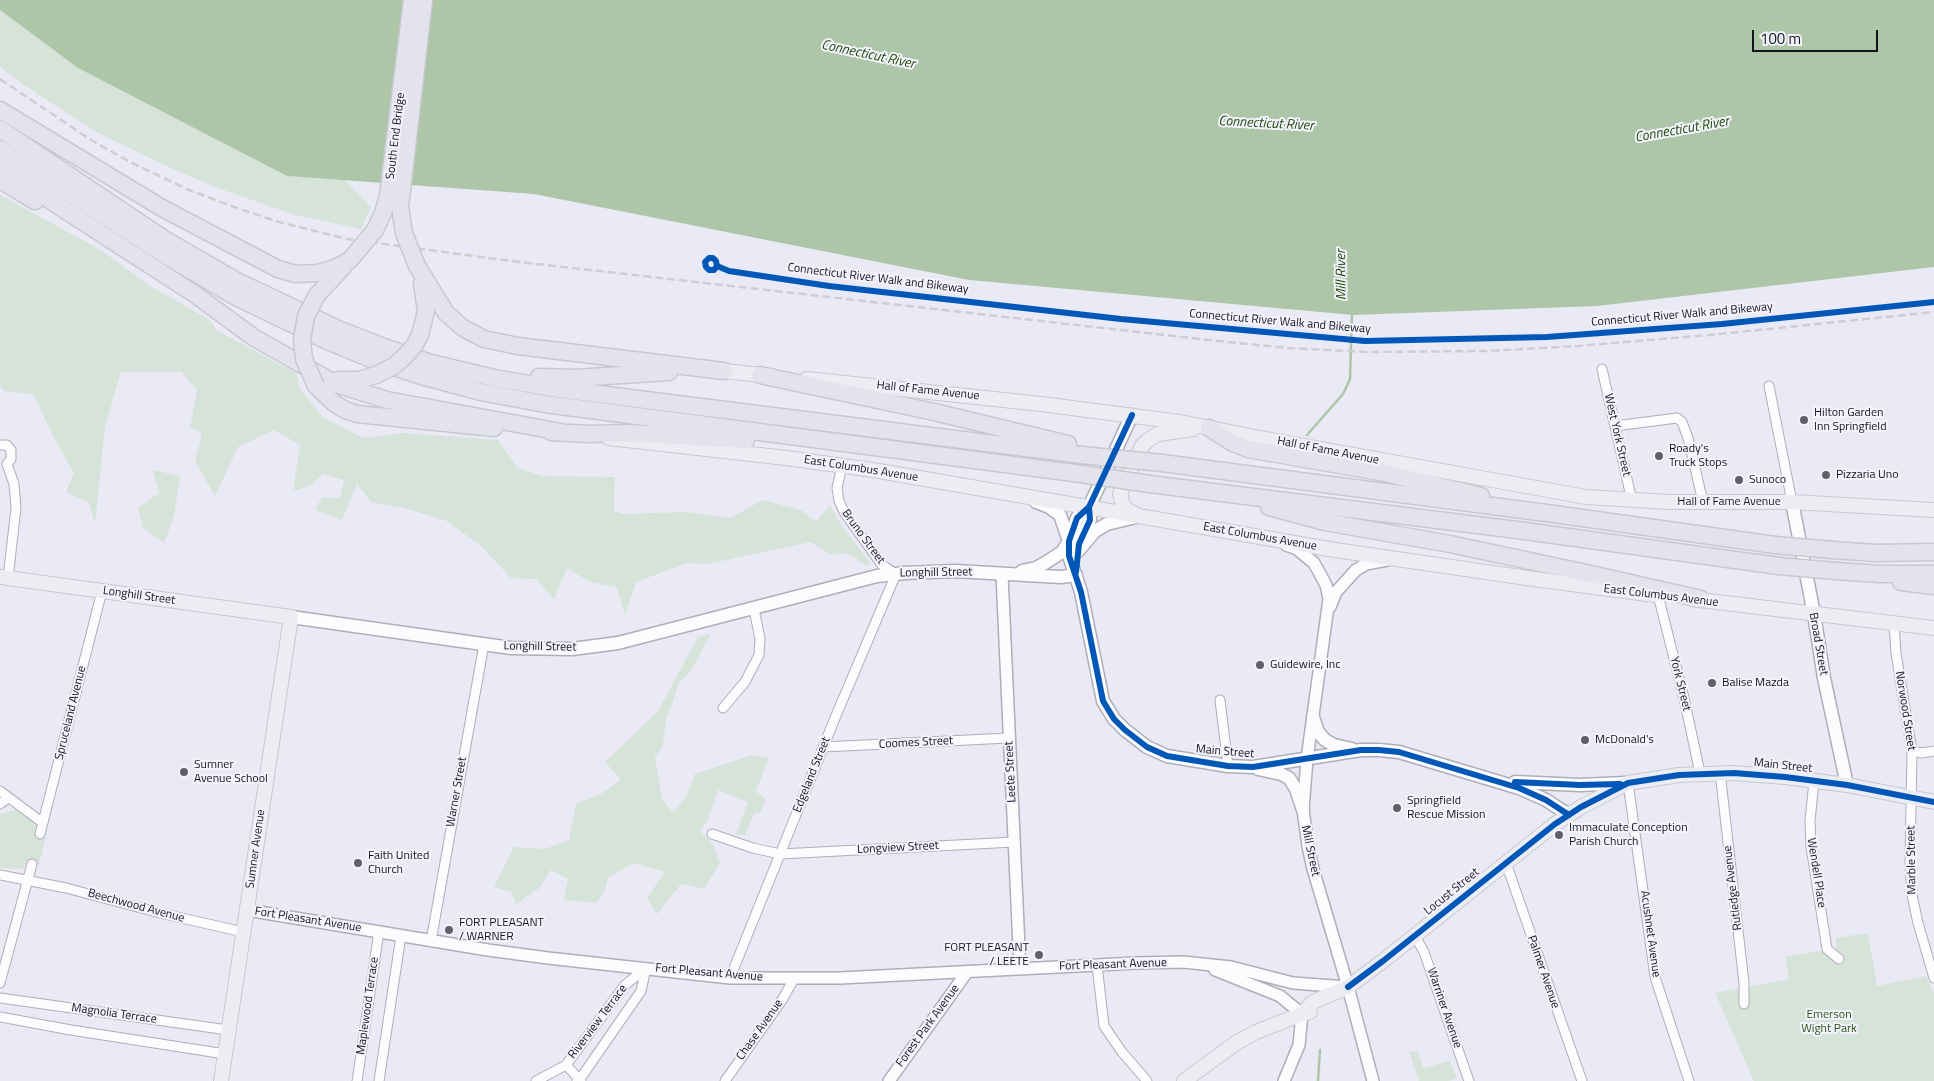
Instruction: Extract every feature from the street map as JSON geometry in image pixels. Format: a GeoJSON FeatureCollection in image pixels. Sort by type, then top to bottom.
{"type":"FeatureCollection","features":[{"type":"Feature","properties":{"kind":"highway","name":"South End Bridge"},"geometry":{"type":"LineString","coordinates":[[317,379],[306,365],[302,340],[306,316],[317,295],[375,230],[386,205],[391,178],[412,0]]}},
{"type":"Feature","properties":{"kind":"highway","name":"South End Bridge"},"geometry":{"type":"LineString","coordinates":[[418,269],[404,233],[400,207],[424,0]]}},
{"type":"Feature","properties":{"kind":"highway"},"geometry":{"type":"LineString","coordinates":[[0,110],[162,208]]}},
{"type":"Feature","properties":{"kind":"highway"},"geometry":{"type":"LineString","coordinates":[[0,123],[119,189],[162,208],[284,271],[301,274],[318,273],[335,268],[350,260]]}},
{"type":"Feature","properties":{"kind":"highway"},"geometry":{"type":"LineString","coordinates":[[0,129],[171,243],[234,280],[338,329],[384,347],[431,363],[494,378],[559,389],[1083,452],[1775,545],[1876,552],[1934,552]]}},
{"type":"Feature","properties":{"kind":"highway"},"geometry":{"type":"LineString","coordinates":[[0,149],[165,255],[236,297],[325,340],[402,370],[465,388],[545,404],[1779,566],[1841,572],[1934,586]]}},
{"type":"Feature","properties":{"kind":"highway"},"geometry":{"type":"LineString","coordinates":[[0,163],[29,186],[196,295],[253,337],[317,379],[388,400],[561,432]]}},
{"type":"Feature","properties":{"kind":"highway"},"geometry":{"type":"LineString","coordinates":[[0,180],[41,205],[122,248]]}},
{"type":"Feature","properties":{"kind":"highway"},"geometry":{"type":"LineString","coordinates":[[317,379],[331,378],[352,381],[376,375],[394,366],[404,357],[414,346],[420,335],[425,317],[426,304],[418,269]]}},
{"type":"Feature","properties":{"kind":"highway"},"geometry":{"type":"LineString","coordinates":[[418,269],[451,319],[484,339],[518,346],[724,371]]}},
{"type":"Feature","properties":{"kind":"highway"},"geometry":{"type":"LineString","coordinates":[[431,363],[551,378],[724,371]]}},
{"type":"Feature","properties":{"kind":"highway"},"geometry":{"type":"LineString","coordinates":[[760,375],[942,414],[1083,452]]}},
{"type":"Feature","properties":{"kind":"highway"},"geometry":{"type":"LineString","coordinates":[[317,379],[329,399],[339,407],[363,416],[506,430],[588,434],[650,434],[888,450]]}},
{"type":"Feature","properties":{"kind":"highway"},"geometry":{"type":"LineString","coordinates":[[1209,428],[1233,443],[1248,449],[1398,475],[1554,514]]}},
{"type":"Feature","properties":{"kind":"highway"},"geometry":{"type":"LineString","coordinates":[[1214,492],[1324,522],[1450,544],[1701,600]]}},
{"type":"Feature","properties":{"kind":"highway"},"geometry":{"type":"LineString","coordinates":[[1841,572],[1934,574]]}},
{"type":"Feature","properties":{"kind":"main road","name":"Hall of Fame Avenue"},"geometry":{"type":"LineString","coordinates":[[724,371],[961,395],[1132,415],[1563,494],[1632,501],[1792,502],[1934,510]]}},
{"type":"Feature","properties":{"kind":"main road","name":"Main Street"},"geometry":{"type":"LineString","coordinates":[[1132,415],[1089,507],[1078,518],[1069,541],[1068,556],[1081,592],[1103,701],[1114,719],[1131,736],[1156,751],[1180,759],[1228,766],[1253,767],[1362,750],[1398,752],[1492,779],[1540,796],[1569,815],[1628,783]]}},
{"type":"Feature","properties":{"kind":"main road"},"geometry":{"type":"LineString","coordinates":[[1140,516],[1125,508],[1120,493],[1142,446],[1158,434],[1209,428]]}},
{"type":"Feature","properties":{"kind":"main road","name":"East Columbus Avenue"},"geometry":{"type":"LineString","coordinates":[[588,434],[630,442],[842,466],[1276,540],[1604,589],[1934,628]]}},
{"type":"Feature","properties":{"kind":"main road"},"geometry":{"type":"LineString","coordinates":[[1002,575],[1036,568],[1046,563],[1062,552],[1069,541],[1062,520],[1055,510],[1017,495]]}},
{"type":"Feature","properties":{"kind":"main road","name":"Broad Street"},"geometry":{"type":"LineString","coordinates":[[1792,502],[1814,614],[1824,678],[1847,785]]}},
{"type":"Feature","properties":{"kind":"main road","name":"Main Street"},"geometry":{"type":"LineString","coordinates":[[1076,575],[1080,541],[1090,520],[1089,507]]}},
{"type":"Feature","properties":{"kind":"main road"},"geometry":{"type":"LineString","coordinates":[[1078,551],[1095,531],[1107,524],[1140,516]]}},
{"type":"Feature","properties":{"kind":"main road","name":"Longhill Street"},"geometry":{"type":"LineString","coordinates":[[4,578],[523,649],[585,648],[618,643],[866,579],[896,574],[955,571],[1061,578],[1076,575]]}},
{"type":"Feature","properties":{"kind":"main road","name":"Sumner Avenue"},"geometry":{"type":"LineString","coordinates":[[221,1081],[292,617]]}},
{"type":"Feature","properties":{"kind":"main road"},"geometry":{"type":"LineString","coordinates":[[1313,717],[1318,732],[1328,742],[1343,748],[1362,750]]}},
{"type":"Feature","properties":{"kind":"main road"},"geometry":{"type":"LineString","coordinates":[[1253,767],[1289,778],[1296,789],[1303,810]]}},
{"type":"Feature","properties":{"kind":"main road","name":"Main Street"},"geometry":{"type":"LineString","coordinates":[[1492,779],[1568,785],[1628,783],[1720,772],[1785,777],[1847,785],[1934,802]]}},
{"type":"Feature","properties":{"kind":"main road","name":"Locust Street"},"geometry":{"type":"LineString","coordinates":[[1184,1081],[1212,1058],[1236,1043],[1256,1032],[1302,1014],[1313,1002],[1348,987],[1569,815]]}},
{"type":"Feature","properties":{"kind":"street","name":"West York Street"},"geometry":{"type":"LineString","coordinates":[[1602,369],[1632,501]]}},
{"type":"Feature","properties":{"kind":"street"},"geometry":{"type":"LineString","coordinates":[[1769,386],[1792,502]]}},
{"type":"Feature","properties":{"kind":"street"},"geometry":{"type":"LineString","coordinates":[[1615,426],[1677,418],[1682,422],[1688,438],[1703,502]]}},
{"type":"Feature","properties":{"kind":"street"},"geometry":{"type":"LineString","coordinates":[[0,445],[7,446],[11,450],[11,459],[3,464],[14,484],[16,508],[4,578]]}},
{"type":"Feature","properties":{"kind":"street","name":"Bruno Street"},"geometry":{"type":"LineString","coordinates":[[842,466],[837,488],[839,501],[844,512],[882,565],[896,574]]}},
{"type":"Feature","properties":{"kind":"street","name":"Mill Street"},"geometry":{"type":"LineString","coordinates":[[1276,540],[1297,549],[1314,562],[1326,585],[1329,599],[1303,810],[1313,869],[1348,987],[1373,1081]]}},
{"type":"Feature","properties":{"kind":"street","name":"Mill Street"},"geometry":{"type":"LineString","coordinates":[[1327,616],[1336,592],[1356,570],[1366,564],[1396,559]]}},
{"type":"Feature","properties":{"kind":"street","name":"Edgeland Street"},"geometry":{"type":"LineString","coordinates":[[730,978],[823,747],[896,574]]}},
{"type":"Feature","properties":{"kind":"street","name":"Leete Street"},"geometry":{"type":"LineString","coordinates":[[1002,575],[1020,969]]}},
{"type":"Feature","properties":{"kind":"street","name":"Spruceland Avenue"},"geometry":{"type":"LineString","coordinates":[[40,834],[102,591]]}},
{"type":"Feature","properties":{"kind":"street","name":"York Street"},"geometry":{"type":"LineString","coordinates":[[1658,595],[1684,698],[1700,773]]}},
{"type":"Feature","properties":{"kind":"street"},"geometry":{"type":"LineString","coordinates":[[723,708],[745,682],[759,655],[760,639],[754,609]]}},
{"type":"Feature","properties":{"kind":"street","name":"Norwood Street"},"geometry":{"type":"LineString","coordinates":[[1894,624],[1896,653],[1912,752],[1912,798]]}},
{"type":"Feature","properties":{"kind":"street","name":"Warner Street"},"geometry":{"type":"LineString","coordinates":[[430,940],[484,644]]}},
{"type":"Feature","properties":{"kind":"street"},"geometry":{"type":"LineString","coordinates":[[1220,700],[1228,766]]}},
{"type":"Feature","properties":{"kind":"street","name":"Coomes Street"},"geometry":{"type":"LineString","coordinates":[[823,747],[1009,738]]}},
{"type":"Feature","properties":{"kind":"street"},"geometry":{"type":"LineString","coordinates":[[1912,752],[1934,751]]}},
{"type":"Feature","properties":{"kind":"street","name":"Rutledge Avenue"},"geometry":{"type":"LineString","coordinates":[[1720,772],[1744,983],[1744,1004]]}},
{"type":"Feature","properties":{"kind":"street","name":"Wendell Place"},"geometry":{"type":"LineString","coordinates":[[1814,781],[1810,821],[1811,847],[1828,949],[1839,959]]}},
{"type":"Feature","properties":{"kind":"street","name":"Acushnet Avenue"},"geometry":{"type":"LineString","coordinates":[[1628,783],[1655,977],[1689,1081]]}},
{"type":"Feature","properties":{"kind":"street"},"geometry":{"type":"LineString","coordinates":[[0,790],[8,798],[44,823]]}},
{"type":"Feature","properties":{"kind":"street"},"geometry":{"type":"LineString","coordinates":[[0,804],[8,798]]}},
{"type":"Feature","properties":{"kind":"street","name":"Marble Street"},"geometry":{"type":"LineString","coordinates":[[1912,798],[1910,865],[1912,895],[1934,978]]}},
{"type":"Feature","properties":{"kind":"street","name":"Longview Street"},"geometry":{"type":"LineString","coordinates":[[712,834],[753,848],[780,854],[1015,842]]}},
{"type":"Feature","properties":{"kind":"street","name":"Palmer Avenue"},"geometry":{"type":"LineString","coordinates":[[1506,863],[1582,1081]]}},
{"type":"Feature","properties":{"kind":"street"},"geometry":{"type":"LineString","coordinates":[[0,983],[32,864]]}},
{"type":"Feature","properties":{"kind":"street","name":"Beechwood Avenue"},"geometry":{"type":"LineString","coordinates":[[0,875],[80,891],[160,913],[243,932]]}},
{"type":"Feature","properties":{"kind":"street","name":"Fort Pleasant Avenue"},"geometry":{"type":"LineString","coordinates":[[247,910],[548,958],[730,978],[794,979],[1183,962],[1204,966],[1231,967],[1293,983],[1348,987]]}},
{"type":"Feature","properties":{"kind":"street","name":"Maplewood Terrace"},"geometry":{"type":"LineString","coordinates":[[357,1081],[379,931]]}},
{"type":"Feature","properties":{"kind":"street","name":"Maplewood Terrace"},"geometry":{"type":"LineString","coordinates":[[379,1081],[401,936]]}},
{"type":"Feature","properties":{"kind":"street","name":"Warriner Avenue"},"geometry":{"type":"LineString","coordinates":[[1414,936],[1424,952],[1469,1081]]}},
{"type":"Feature","properties":{"kind":"street"},"geometry":{"type":"LineString","coordinates":[[1097,965],[1104,1026],[1122,1052],[1147,1081]]}},
{"type":"Feature","properties":{"kind":"street","name":"Fort Pleasant Avenue"},"geometry":{"type":"LineString","coordinates":[[1204,966],[1280,996],[1302,1014]]}},
{"type":"Feature","properties":{"kind":"street","name":"Riverview Terrace"},"geometry":{"type":"LineString","coordinates":[[536,1081],[566,1065],[625,985],[646,968]]}},
{"type":"Feature","properties":{"kind":"street","name":"Riverview Terrace"},"geometry":{"type":"LineString","coordinates":[[579,1080],[641,991],[646,968]]}},
{"type":"Feature","properties":{"kind":"street","name":"Forest Park Avenue"},"geometry":{"type":"LineString","coordinates":[[894,1079],[967,972]]}},
{"type":"Feature","properties":{"kind":"street","name":"Chase Avenue"},"geometry":{"type":"LineString","coordinates":[[725,1081],[782,1000],[794,979]]}},
{"type":"Feature","properties":{"kind":"street","name":"Magnolia Terrace"},"geometry":{"type":"LineString","coordinates":[[0,998],[228,1030]]}},
{"type":"Feature","properties":{"kind":"street"},"geometry":{"type":"LineString","coordinates":[[1284,1081],[1299,1045],[1302,1014]]}},
{"type":"Feature","properties":{"kind":"street","name":"Magnolia Terrace"},"geometry":{"type":"LineString","coordinates":[[0,1017],[224,1054]]}},
{"type":"Feature","properties":{"kind":"street"},"geometry":{"type":"LineString","coordinates":[[566,1065],[579,1080]]}},
{"type":"Feature","properties":{"kind":"green space"},"geometry":{"type":"Polygon","coordinates":[[[0,10],[78,68],[287,176],[344,180],[371,207],[361,229],[296,215],[220,189],[166,166],[93,130],[0,67],[0,10]]]}},
{"type":"Feature","properties":{"kind":"green space"},"geometry":{"type":"Polygon","coordinates":[[[0,195],[101,250],[150,286],[210,320],[216,330],[296,373],[300,389],[323,417],[363,438],[403,433],[498,440],[518,468],[542,476],[615,477],[614,510],[621,514],[687,512],[731,518],[762,500],[801,510],[816,522],[830,505],[840,523],[870,563],[867,566],[847,553],[831,555],[811,542],[707,564],[687,563],[636,582],[625,616],[617,587],[590,582],[567,568],[554,599],[536,579],[511,578],[482,547],[447,521],[404,508],[371,502],[357,484],[342,520],[315,510],[322,497],[340,498],[344,480],[323,474],[310,486],[293,491],[300,445],[274,430],[238,447],[215,496],[195,461],[202,433],[190,428],[197,390],[181,372],[121,372],[105,427],[95,524],[89,503],[66,492],[74,473],[55,440],[33,394],[4,391],[0,386],[0,195]]]}},
{"type":"Feature","properties":{"kind":"green space"},"geometry":{"type":"Polygon","coordinates":[[[153,470],[180,476],[174,516],[164,543],[143,528],[138,508],[159,493],[153,470]]]}},
{"type":"Feature","properties":{"kind":"green space"},"geometry":{"type":"Polygon","coordinates":[[[710,634],[693,668],[678,684],[671,708],[666,717],[663,746],[655,757],[662,800],[673,812],[685,799],[695,774],[752,755],[769,758],[756,791],[766,800],[760,813],[754,813],[745,835],[736,834],[748,802],[718,790],[707,822],[699,830],[713,844],[720,863],[704,889],[681,884],[657,914],[647,898],[665,872],[633,863],[608,878],[604,892],[596,903],[564,900],[568,879],[551,870],[538,889],[516,904],[512,892],[494,887],[514,847],[545,849],[569,840],[576,804],[602,793],[621,780],[605,762],[658,711],[698,637],[710,634]]]}},
{"type":"Feature","properties":{"kind":"green space"},"geometry":{"type":"Polygon","coordinates":[[[15,810],[22,812],[33,823],[36,827],[35,833],[46,836],[39,865],[27,862],[21,869],[0,868],[0,814],[15,810]]]}},
{"type":"Feature","properties":{"kind":"green space","name":"Emerson Wight Park"},"geometry":{"type":"Polygon","coordinates":[[[1868,933],[1877,986],[1926,976],[1934,994],[1934,1081],[1754,1081],[1715,993],[1789,979],[1785,956],[1837,949],[1836,938],[1868,933]]]}},
{"type":"Feature","properties":{"kind":"green space"},"geometry":{"type":"Polygon","coordinates":[[[1409,1051],[1418,1052],[1423,1068],[1450,1061],[1457,1078],[1448,1081],[1419,1081],[1409,1051]]]}},
{"type":"Feature","properties":{"kind":"water","name":"Connecticut River"},"geometry":{"type":"Polygon","coordinates":[[[0,0],[1934,0],[1934,267],[1597,306],[1353,315],[969,280],[534,194],[287,176],[78,68],[0,10],[0,0]]]}},
{"type":"Feature","properties":{"kind":"waterway","name":"Mill River"},"geometry":{"type":"LineString","coordinates":[[1307,435],[1343,394],[1350,379],[1352,314]]}},
{"type":"Feature","properties":{"kind":"waterway","name":"Mill River"},"geometry":{"type":"LineString","coordinates":[[1318,1081],[1320,1050]]}},
{"type":"Feature","properties":{"kind":"railway"},"geometry":{"type":"LineString","coordinates":[[0,79],[91,140],[130,162],[189,190],[237,208],[279,222],[347,239],[519,262],[1218,341],[1288,348],[1367,352],[1487,351],[1578,346],[1710,335],[1934,312]]}},
{"type":"Feature","properties":{"kind":"cycle path","name":"Connecticut River Walk and Bikeway"},"geometry":{"type":"LineString","coordinates":[[717,266],[714,270],[709,270],[705,262],[709,258],[713,258],[717,266],[729,271],[829,286],[1121,319],[1365,341],[1547,337],[1722,324],[1934,302]]}},
{"type":"Feature","properties":{"kind":"cycle path"},"geometry":{"type":"LineString","coordinates":[[1132,415],[1089,507],[1077,518],[1069,541],[1069,556],[1081,592],[1103,701],[1114,719],[1125,730],[1147,747],[1167,756],[1228,766],[1253,767],[1361,750],[1399,752],[1519,788],[1546,800],[1569,815]]}},
{"type":"Feature","properties":{"kind":"cycle path"},"geometry":{"type":"LineString","coordinates":[[1076,572],[1079,544],[1090,520],[1089,507]]}},
{"type":"Feature","properties":{"kind":"cycle path"},"geometry":{"type":"LineString","coordinates":[[1348,987],[1555,824],[1581,807],[1628,783],[1679,775],[1734,773],[1847,785],[1934,802]]}},
{"type":"Feature","properties":{"kind":"cycle path"},"geometry":{"type":"LineString","coordinates":[[1515,782],[1580,785],[1620,784]]}},
{"type":"Feature","properties":{"kind":"place","name":"Hilton Garden Inn Springfield"},"geometry":{"type":"Point","coordinates":[1804,420]}},
{"type":"Feature","properties":{"kind":"place","name":"Roady's Truck Stops"},"geometry":{"type":"Point","coordinates":[1659,456]}},
{"type":"Feature","properties":{"kind":"place","name":"Pizzaria Uno"},"geometry":{"type":"Point","coordinates":[1826,475]}},
{"type":"Feature","properties":{"kind":"place","name":"Sunoco"},"geometry":{"type":"Point","coordinates":[1739,480]}},
{"type":"Feature","properties":{"kind":"place","name":"Guidewire, Inc"},"geometry":{"type":"Point","coordinates":[1260,665]}},
{"type":"Feature","properties":{"kind":"place","name":"Balise Mazda"},"geometry":{"type":"Point","coordinates":[1712,683]}},
{"type":"Feature","properties":{"kind":"place","name":"McDonald's"},"geometry":{"type":"Point","coordinates":[1585,740]}},
{"type":"Feature","properties":{"kind":"place","name":"Sumner Avenue School"},"geometry":{"type":"Point","coordinates":[184,772]}},
{"type":"Feature","properties":{"kind":"place","name":"Springfield Rescue Mission"},"geometry":{"type":"Point","coordinates":[1397,808]}},
{"type":"Feature","properties":{"kind":"place","name":"Immaculate Conception Parish Church"},"geometry":{"type":"Point","coordinates":[1559,835]}},
{"type":"Feature","properties":{"kind":"place","name":"Faith United Church"},"geometry":{"type":"Point","coordinates":[358,863]}},
{"type":"Feature","properties":{"kind":"place","name":"FORT PLEASANT / WARNER"},"geometry":{"type":"Point","coordinates":[449,930]}},
{"type":"Feature","properties":{"kind":"place","name":"FORT PLEASANT / LEETE"},"geometry":{"type":"Point","coordinates":[1039,955]}}]}
